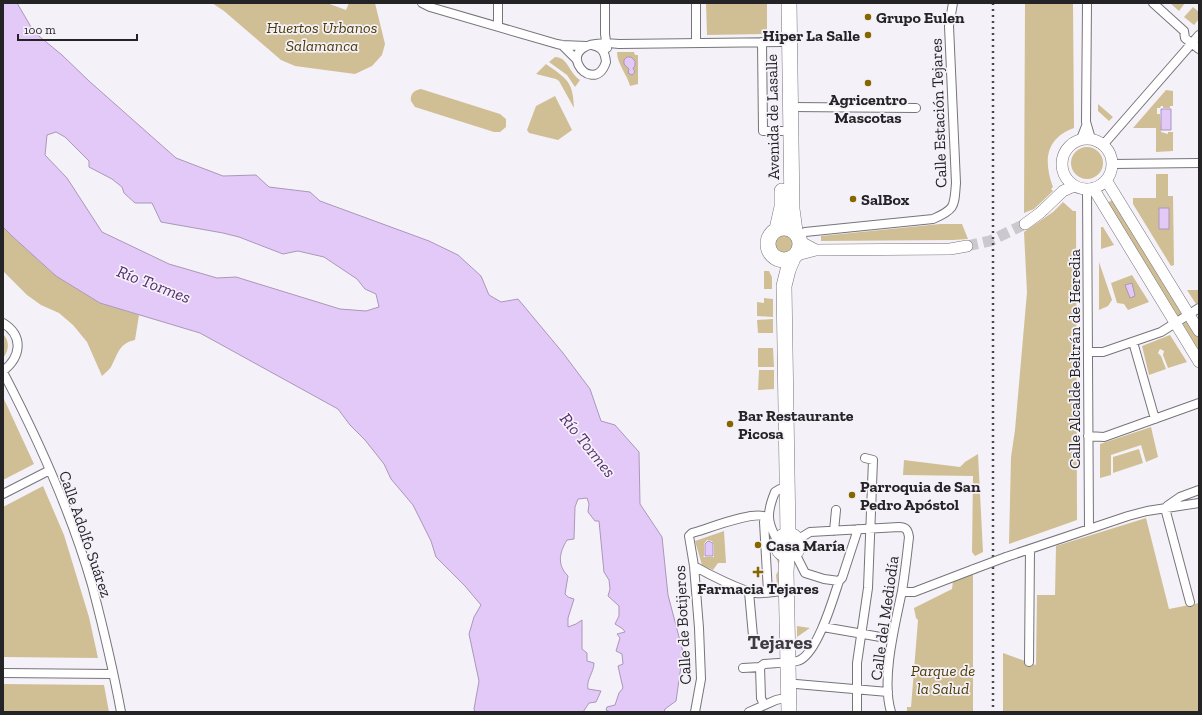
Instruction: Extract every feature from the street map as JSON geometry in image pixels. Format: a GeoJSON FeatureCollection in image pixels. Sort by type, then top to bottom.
{"type":"FeatureCollection","features":[{"type":"Feature","properties":{"kind":"highway","name":"Avenida de Lasalle"},"geometry":{"type":"LineString","coordinates":[[777,229],[782,207],[780,3]]}},
{"type":"Feature","properties":{"kind":"highway","name":"Avenida de Lasalle"},"geometry":{"type":"LineString","coordinates":[[789,3],[792,209],[797,244],[784,286],[787,489],[791,548],[787,591],[791,698]]}},
{"type":"Feature","properties":{"kind":"highway"},"geometry":{"type":"LineString","coordinates":[[786,228],[797,244],[785,261],[772,256],[768,248],[770,236],[777,229],[786,228]]}},
{"type":"Feature","properties":{"kind":"highway","name":"Avenida de Lasalle"},"geometry":{"type":"LineString","coordinates":[[772,256],[784,286]]}},
{"type":"Feature","properties":{"kind":"main road"},"geometry":{"type":"LineString","coordinates":[[1086,139],[1103,145],[1111,157],[1112,164],[1106,180],[1100,185],[1090,189],[1070,183],[1063,174],[1062,167],[1064,152],[1069,146],[1074,142],[1086,139]]}},
{"type":"Feature","properties":{"kind":"main road"},"geometry":{"type":"LineString","coordinates":[[1106,180],[1199,331]]}},
{"type":"Feature","properties":{"kind":"main road"},"geometry":{"type":"LineString","coordinates":[[1025,224],[1040,213],[1070,183]]}},
{"type":"Feature","properties":{"kind":"main road"},"geometry":{"type":"LineString","coordinates":[[1090,189],[1199,362]]}},
{"type":"Feature","properties":{"kind":"main road"},"geometry":{"type":"LineString","coordinates":[[797,244],[816,250],[950,249],[967,246]]}},
{"type":"Feature","properties":{"kind":"street"},"geometry":{"type":"LineString","coordinates":[[422,3],[430,7],[562,45],[589,45],[606,43],[781,42]]}},
{"type":"Feature","properties":{"kind":"street"},"geometry":{"type":"LineString","coordinates":[[498,3],[498,26]]}},
{"type":"Feature","properties":{"kind":"street"},"geometry":{"type":"LineString","coordinates":[[562,45],[576,60],[580,69],[588,74],[593,74],[601,70],[604,66],[607,45],[605,3]]}},
{"type":"Feature","properties":{"kind":"street"},"geometry":{"type":"LineString","coordinates":[[696,3],[696,43]]}},
{"type":"Feature","properties":{"kind":"street","name":"Calle Estación Tejares"},"geometry":{"type":"LineString","coordinates":[[797,244],[805,232],[933,219],[948,212],[954,205],[956,183],[949,26],[953,3]]}},
{"type":"Feature","properties":{"kind":"street"},"geometry":{"type":"LineString","coordinates":[[1086,3],[1086,139]]}},
{"type":"Feature","properties":{"kind":"street"},"geometry":{"type":"LineString","coordinates":[[1153,3],[1184,32],[1185,38],[1199,49]]}},
{"type":"Feature","properties":{"kind":"street"},"geometry":{"type":"LineString","coordinates":[[1103,145],[1199,35]]}},
{"type":"Feature","properties":{"kind":"street","name":"Avenida de Lasalle"},"geometry":{"type":"LineString","coordinates":[[762,42],[763,131],[782,132]]}},
{"type":"Feature","properties":{"kind":"street"},"geometry":{"type":"LineString","coordinates":[[606,57],[609,50],[619,44]]}},
{"type":"Feature","properties":{"kind":"street"},"geometry":{"type":"LineString","coordinates":[[576,60],[579,51],[589,45],[601,49],[606,57]]}},
{"type":"Feature","properties":{"kind":"street"},"geometry":{"type":"LineString","coordinates":[[790,107],[916,108]]}},
{"type":"Feature","properties":{"kind":"street"},"geometry":{"type":"LineString","coordinates":[[1112,164],[1199,163]]}},
{"type":"Feature","properties":{"kind":"street","name":"Calle Alcalde Beltrán de Heredia"},"geometry":{"type":"LineString","coordinates":[[1089,529],[1088,436],[1090,189]]}},
{"type":"Feature","properties":{"kind":"street"},"geometry":{"type":"LineString","coordinates":[[1092,352],[1103,352],[1161,332],[1176,324],[1199,308]]}},
{"type":"Feature","properties":{"kind":"street"},"geometry":{"type":"LineString","coordinates":[[3,323],[9,327],[15,335],[18,346],[16,356],[11,365],[3,372]]}},
{"type":"Feature","properties":{"kind":"street"},"geometry":{"type":"LineString","coordinates":[[1133,342],[1155,419]]}},
{"type":"Feature","properties":{"kind":"street","name":"Calle Adolfo Suárez"},"geometry":{"type":"LineString","coordinates":[[3,372],[50,470],[74,531],[91,584],[121,712]]}},
{"type":"Feature","properties":{"kind":"street"},"geometry":{"type":"LineString","coordinates":[[1088,436],[1104,437],[1199,403]]}},
{"type":"Feature","properties":{"kind":"street"},"geometry":{"type":"LineString","coordinates":[[857,712],[857,663],[868,588],[870,529],[872,460],[865,458]]}},
{"type":"Feature","properties":{"kind":"street"},"geometry":{"type":"LineString","coordinates":[[3,494],[50,470]]}},
{"type":"Feature","properties":{"kind":"street"},"geometry":{"type":"LineString","coordinates":[[768,592],[766,520],[775,492],[780,489],[787,489]]}},
{"type":"Feature","properties":{"kind":"street"},"geometry":{"type":"LineString","coordinates":[[1165,508],[1180,497],[1199,490]]}},
{"type":"Feature","properties":{"kind":"street"},"geometry":{"type":"LineString","coordinates":[[902,592],[914,592],[1030,549],[1128,516],[1165,508],[1199,504]]}},
{"type":"Feature","properties":{"kind":"street"},"geometry":{"type":"LineString","coordinates":[[1165,508],[1190,602]]}},
{"type":"Feature","properties":{"kind":"street"},"geometry":{"type":"LineString","coordinates":[[834,531],[836,510]]}},
{"type":"Feature","properties":{"kind":"street","name":"Calle de Botijeros"},"geometry":{"type":"LineString","coordinates":[[696,712],[701,679],[699,628],[694,566],[689,536],[699,530],[750,516],[765,516],[766,520]]}},
{"type":"Feature","properties":{"kind":"street"},"geometry":{"type":"LineString","coordinates":[[766,520],[772,532],[791,548],[803,570],[808,574],[824,579],[839,581]]}},
{"type":"Feature","properties":{"kind":"street","name":"Calle del Mediodía"},"geometry":{"type":"LineString","coordinates":[[870,529],[906,528],[909,537],[902,592],[892,639],[888,679],[889,704],[891,712]]}},
{"type":"Feature","properties":{"kind":"street"},"geometry":{"type":"LineString","coordinates":[[743,668],[760,667],[764,664],[800,661],[807,655],[823,627],[839,581],[842,578],[858,529]]}},
{"type":"Feature","properties":{"kind":"street"},"geometry":{"type":"LineString","coordinates":[[791,548],[810,532],[870,529]]}},
{"type":"Feature","properties":{"kind":"street"},"geometry":{"type":"LineString","coordinates":[[1029,662],[1030,549]]}},
{"type":"Feature","properties":{"kind":"street"},"geometry":{"type":"LineString","coordinates":[[694,566],[749,592],[758,593],[787,591]]}},
{"type":"Feature","properties":{"kind":"street"},"geometry":{"type":"LineString","coordinates":[[749,592],[753,636]]}},
{"type":"Feature","properties":{"kind":"street"},"geometry":{"type":"LineString","coordinates":[[823,627],[892,639]]}},
{"type":"Feature","properties":{"kind":"street"},"geometry":{"type":"LineString","coordinates":[[760,667],[761,698],[764,705]]}},
{"type":"Feature","properties":{"kind":"street"},"geometry":{"type":"LineString","coordinates":[[3,673],[113,674]]}},
{"type":"Feature","properties":{"kind":"street"},"geometry":{"type":"LineString","coordinates":[[749,712],[776,700],[857,690],[888,692]]}},
{"type":"Feature","properties":{"kind":"green space","name":"Huertos Urbanos Salamanca"},"geometry":{"type":"Polygon","coordinates":[[[212,3],[327,3],[346,10],[349,3],[375,3],[385,44],[382,55],[372,66],[355,74],[295,66],[281,60],[224,11],[212,3]]]}},
{"type":"Feature","properties":{"kind":"green space"},"geometry":{"type":"Polygon","coordinates":[[[706,3],[767,3],[767,34],[707,35],[706,3]]]}},
{"type":"Feature","properties":{"kind":"green space"},"geometry":{"type":"Polygon","coordinates":[[[1025,3],[1073,3],[1074,128],[1065,132],[1058,138],[1052,144],[1049,151],[1048,168],[1053,187],[1051,189],[1053,191],[1034,209],[1024,213],[1025,3]]]}},
{"type":"Feature","properties":{"kind":"green space"},"geometry":{"type":"Polygon","coordinates":[[[1170,3],[1185,3],[1179,11],[1170,3]]]}},
{"type":"Feature","properties":{"kind":"green space"},"geometry":{"type":"Polygon","coordinates":[[[1193,7],[1199,12],[1199,19],[1194,25],[1184,17],[1193,7]]]}},
{"type":"Feature","properties":{"kind":"green space"},"geometry":{"type":"Polygon","coordinates":[[[617,52],[634,52],[635,55],[638,55],[638,84],[630,86],[617,56],[617,52]]]}},
{"type":"Feature","properties":{"kind":"green space"},"geometry":{"type":"Polygon","coordinates":[[[555,57],[566,62],[576,77],[580,80],[575,87],[567,75],[549,62],[555,57]]]}},
{"type":"Feature","properties":{"kind":"green space"},"geometry":{"type":"Polygon","coordinates":[[[546,64],[564,77],[568,82],[572,92],[574,108],[559,81],[536,74],[546,64]]]}},
{"type":"Feature","properties":{"kind":"green space"},"geometry":{"type":"Polygon","coordinates":[[[421,89],[500,114],[506,119],[506,127],[500,132],[494,132],[415,107],[411,101],[411,96],[414,91],[421,89]]]}},
{"type":"Feature","properties":{"kind":"green space"},"geometry":{"type":"Polygon","coordinates":[[[1166,90],[1173,91],[1173,106],[1170,106],[1170,108],[1163,108],[1163,106],[1161,106],[1160,108],[1157,108],[1157,114],[1160,114],[1161,132],[1168,134],[1168,132],[1173,132],[1173,151],[1156,152],[1156,128],[1133,128],[1166,90]]]}},
{"type":"Feature","properties":{"kind":"green space"},"geometry":{"type":"Polygon","coordinates":[[[555,96],[572,130],[558,140],[529,133],[527,130],[536,106],[555,96]]]}},
{"type":"Feature","properties":{"kind":"green space"},"geometry":{"type":"Polygon","coordinates":[[[1098,104],[1113,117],[1109,121],[1098,111],[1098,104]]]}},
{"type":"Feature","properties":{"kind":"green space"},"geometry":{"type":"Polygon","coordinates":[[[1084,147],[1090,147],[1099,151],[1103,163],[1099,175],[1090,179],[1084,179],[1075,175],[1071,166],[1071,160],[1075,151],[1084,147]]]}},
{"type":"Feature","properties":{"kind":"green space"},"geometry":{"type":"Polygon","coordinates":[[[1156,174],[1168,174],[1168,196],[1173,196],[1174,265],[1171,266],[1133,204],[1133,198],[1156,198],[1156,174]]]}},
{"type":"Feature","properties":{"kind":"green space"},"geometry":{"type":"Polygon","coordinates":[[[1115,198],[1184,312],[1175,318],[1106,204],[1115,198]]]}},
{"type":"Feature","properties":{"kind":"green space"},"geometry":{"type":"Polygon","coordinates":[[[1063,202],[1073,211],[1076,211],[1077,520],[1009,544],[1011,457],[1015,430],[1027,292],[1024,232],[1053,212],[1063,202]]]}},
{"type":"Feature","properties":{"kind":"green space"},"geometry":{"type":"Polygon","coordinates":[[[940,224],[962,224],[968,239],[821,241],[821,236],[940,224]]]}},
{"type":"Feature","properties":{"kind":"green space"},"geometry":{"type":"Polygon","coordinates":[[[3,227],[56,276],[100,303],[139,315],[135,340],[122,346],[111,367],[102,376],[87,342],[73,325],[59,313],[41,305],[27,295],[3,271],[3,227]]]}},
{"type":"Feature","properties":{"kind":"green space"},"geometry":{"type":"Polygon","coordinates":[[[1101,227],[1103,227],[1114,245],[1101,249],[1101,227]]]}},
{"type":"Feature","properties":{"kind":"green space"},"geometry":{"type":"Polygon","coordinates":[[[780,234],[788,234],[794,240],[794,248],[788,254],[780,254],[774,248],[774,240],[780,234]]]}},
{"type":"Feature","properties":{"kind":"green space"},"geometry":{"type":"Polygon","coordinates":[[[1099,262],[1112,300],[1108,306],[1099,310],[1099,262]]]}},
{"type":"Feature","properties":{"kind":"green space"},"geometry":{"type":"Polygon","coordinates":[[[764,271],[769,271],[772,277],[772,289],[764,289],[764,271]]]}},
{"type":"Feature","properties":{"kind":"green space"},"geometry":{"type":"Polygon","coordinates":[[[1132,275],[1149,302],[1128,310],[1124,304],[1117,303],[1111,283],[1132,275]]]}},
{"type":"Feature","properties":{"kind":"green space"},"geometry":{"type":"Polygon","coordinates":[[[1187,290],[1199,290],[1199,302],[1196,304],[1187,290]]]}},
{"type":"Feature","properties":{"kind":"green space"},"geometry":{"type":"Polygon","coordinates":[[[764,298],[773,299],[773,317],[757,316],[757,302],[764,303],[764,298]]]}},
{"type":"Feature","properties":{"kind":"green space"},"geometry":{"type":"Polygon","coordinates":[[[773,319],[773,333],[758,333],[757,320],[773,319]]]}},
{"type":"Feature","properties":{"kind":"green space"},"geometry":{"type":"Polygon","coordinates":[[[1189,320],[1199,336],[1199,356],[1181,326],[1189,320]]]}},
{"type":"Feature","properties":{"kind":"green space"},"geometry":{"type":"Polygon","coordinates":[[[3,334],[7,340],[8,346],[7,352],[3,358],[3,334]]]}},
{"type":"Feature","properties":{"kind":"green space"},"geometry":{"type":"Polygon","coordinates":[[[1170,335],[1187,362],[1168,368],[1163,355],[1164,351],[1160,349],[1158,353],[1161,356],[1166,369],[1149,375],[1142,346],[1170,335]]]}},
{"type":"Feature","properties":{"kind":"green space"},"geometry":{"type":"Polygon","coordinates":[[[758,348],[773,348],[774,367],[758,367],[758,348]]]}},
{"type":"Feature","properties":{"kind":"green space"},"geometry":{"type":"Polygon","coordinates":[[[759,370],[774,370],[774,389],[758,390],[759,370]]]}},
{"type":"Feature","properties":{"kind":"green space"},"geometry":{"type":"Polygon","coordinates":[[[3,397],[34,464],[3,480],[3,397]]]}},
{"type":"Feature","properties":{"kind":"green space"},"geometry":{"type":"Polygon","coordinates":[[[1151,427],[1158,457],[1146,462],[1141,445],[1111,455],[1111,475],[1100,478],[1100,444],[1151,427]]]}},
{"type":"Feature","properties":{"kind":"green space"},"geometry":{"type":"Polygon","coordinates":[[[1139,449],[1143,463],[1113,473],[1113,457],[1139,449]]]}},
{"type":"Feature","properties":{"kind":"green space"},"geometry":{"type":"Polygon","coordinates":[[[978,454],[983,552],[975,556],[972,552],[973,476],[903,475],[904,460],[960,467],[978,454]]]}},
{"type":"Feature","properties":{"kind":"green space"},"geometry":{"type":"Polygon","coordinates":[[[43,486],[64,535],[89,617],[98,658],[3,657],[3,507],[43,486]]]}},
{"type":"Feature","properties":{"kind":"green space"},"geometry":{"type":"Polygon","coordinates":[[[1146,518],[1169,609],[1199,603],[1199,712],[1003,712],[1003,653],[1036,665],[1037,595],[1055,595],[1056,546],[1146,518]]]}},
{"type":"Feature","properties":{"kind":"green space"},"geometry":{"type":"Polygon","coordinates":[[[768,529],[773,541],[773,550],[781,563],[780,587],[777,584],[776,575],[780,567],[770,544],[768,529]]]}},
{"type":"Feature","properties":{"kind":"green space"},"geometry":{"type":"Polygon","coordinates":[[[724,531],[726,563],[718,563],[713,570],[702,565],[695,541],[724,531]],[[707,540],[704,544],[703,557],[714,557],[714,544],[712,541],[707,540]]]}},
{"type":"Feature","properties":{"kind":"green space","name":"Parque de la Salud"},"geometry":{"type":"Polygon","coordinates":[[[973,573],[973,712],[907,712],[907,707],[911,707],[918,620],[916,618],[914,608],[952,589],[953,581],[973,573]]]}},
{"type":"Feature","properties":{"kind":"green space"},"geometry":{"type":"Polygon","coordinates":[[[797,626],[810,628],[797,637],[797,626]]]}},
{"type":"Feature","properties":{"kind":"green space"},"geometry":{"type":"Polygon","coordinates":[[[3,684],[104,685],[109,712],[3,712],[3,684]]]}},
{"type":"Feature","properties":{"kind":"water","name":"Río Tormes"},"geometry":{"type":"Polygon","coordinates":[[[3,3],[17,3],[34,32],[62,55],[176,158],[223,176],[256,175],[269,187],[310,192],[320,201],[429,241],[458,255],[481,276],[489,295],[501,302],[518,299],[563,353],[590,389],[601,421],[615,425],[639,452],[640,504],[662,537],[668,595],[683,652],[676,701],[665,709],[664,712],[610,712],[606,710],[607,707],[615,705],[619,693],[623,688],[618,666],[623,664],[622,654],[616,651],[620,638],[617,634],[625,632],[615,624],[619,616],[619,606],[608,596],[610,589],[609,580],[604,572],[599,521],[595,521],[588,512],[589,504],[587,498],[578,499],[575,507],[574,539],[567,540],[562,550],[560,559],[562,568],[568,576],[565,594],[574,599],[568,618],[568,627],[582,620],[582,649],[587,653],[587,661],[594,663],[588,682],[588,689],[601,691],[596,702],[589,703],[583,712],[475,712],[474,709],[479,681],[469,634],[474,617],[481,605],[465,586],[436,557],[431,541],[413,505],[391,479],[384,464],[338,409],[200,333],[100,303],[56,276],[3,227],[3,3]],[[56,132],[47,135],[45,155],[67,178],[102,232],[169,264],[217,278],[236,277],[340,309],[366,311],[379,307],[376,294],[365,289],[357,279],[324,257],[298,251],[283,254],[239,237],[161,222],[152,203],[135,203],[124,193],[122,187],[112,179],[89,167],[89,161],[65,137],[56,132]]]}},
{"type":"Feature","properties":{"kind":"water"},"geometry":{"type":"Polygon","coordinates":[[[627,57],[631,57],[635,61],[635,66],[633,68],[635,72],[632,75],[628,73],[629,69],[624,64],[624,60],[627,57]]]}},
{"type":"Feature","properties":{"kind":"water"},"geometry":{"type":"Polygon","coordinates":[[[1161,109],[1171,109],[1171,130],[1161,130],[1161,109]]]}},
{"type":"Feature","properties":{"kind":"water"},"geometry":{"type":"Polygon","coordinates":[[[1159,208],[1169,208],[1169,229],[1159,229],[1159,208]]]}},
{"type":"Feature","properties":{"kind":"water"},"geometry":{"type":"Polygon","coordinates":[[[1132,283],[1135,296],[1130,298],[1125,285],[1132,283]]]}},
{"type":"Feature","properties":{"kind":"water"},"geometry":{"type":"Polygon","coordinates":[[[708,541],[713,543],[713,556],[705,556],[705,544],[708,541]]]}},
{"type":"Feature","properties":{"kind":"tunnel"},"geometry":{"type":"LineString","coordinates":[[967,246],[990,241],[1025,224]]}},
{"type":"Feature","properties":{"kind":"railway"},"geometry":{"type":"LineString","coordinates":[[993,3],[993,712]]}},
{"type":"Feature","properties":{"kind":"place","name":"Grupo Eulen"},"geometry":{"type":"Point","coordinates":[868,17]}},
{"type":"Feature","properties":{"kind":"place","name":"Hiper La Salle"},"geometry":{"type":"Point","coordinates":[868,35]}},
{"type":"Feature","properties":{"kind":"place","name":"Agricentro Mascotas"},"geometry":{"type":"Point","coordinates":[868,83]}},
{"type":"Feature","properties":{"kind":"place","name":"SalBox"},"geometry":{"type":"Point","coordinates":[853,199]}},
{"type":"Feature","properties":{"kind":"place","name":"Bar Restaurante Picosa"},"geometry":{"type":"Point","coordinates":[730,424]}},
{"type":"Feature","properties":{"kind":"place","name":"Parroquia de San Pedro Apóstol"},"geometry":{"type":"Point","coordinates":[852,495]}},
{"type":"Feature","properties":{"kind":"place","name":"Casa María"},"geometry":{"type":"Point","coordinates":[758,545]}},
{"type":"Feature","properties":{"kind":"place","name":"Farmacia Tejares"},"geometry":{"type":"Point","coordinates":[758,572]}},
{"type":"Feature","properties":{"kind":"district","name":"Tejares"},"geometry":{"type":"Point","coordinates":[780,642]}}]}
